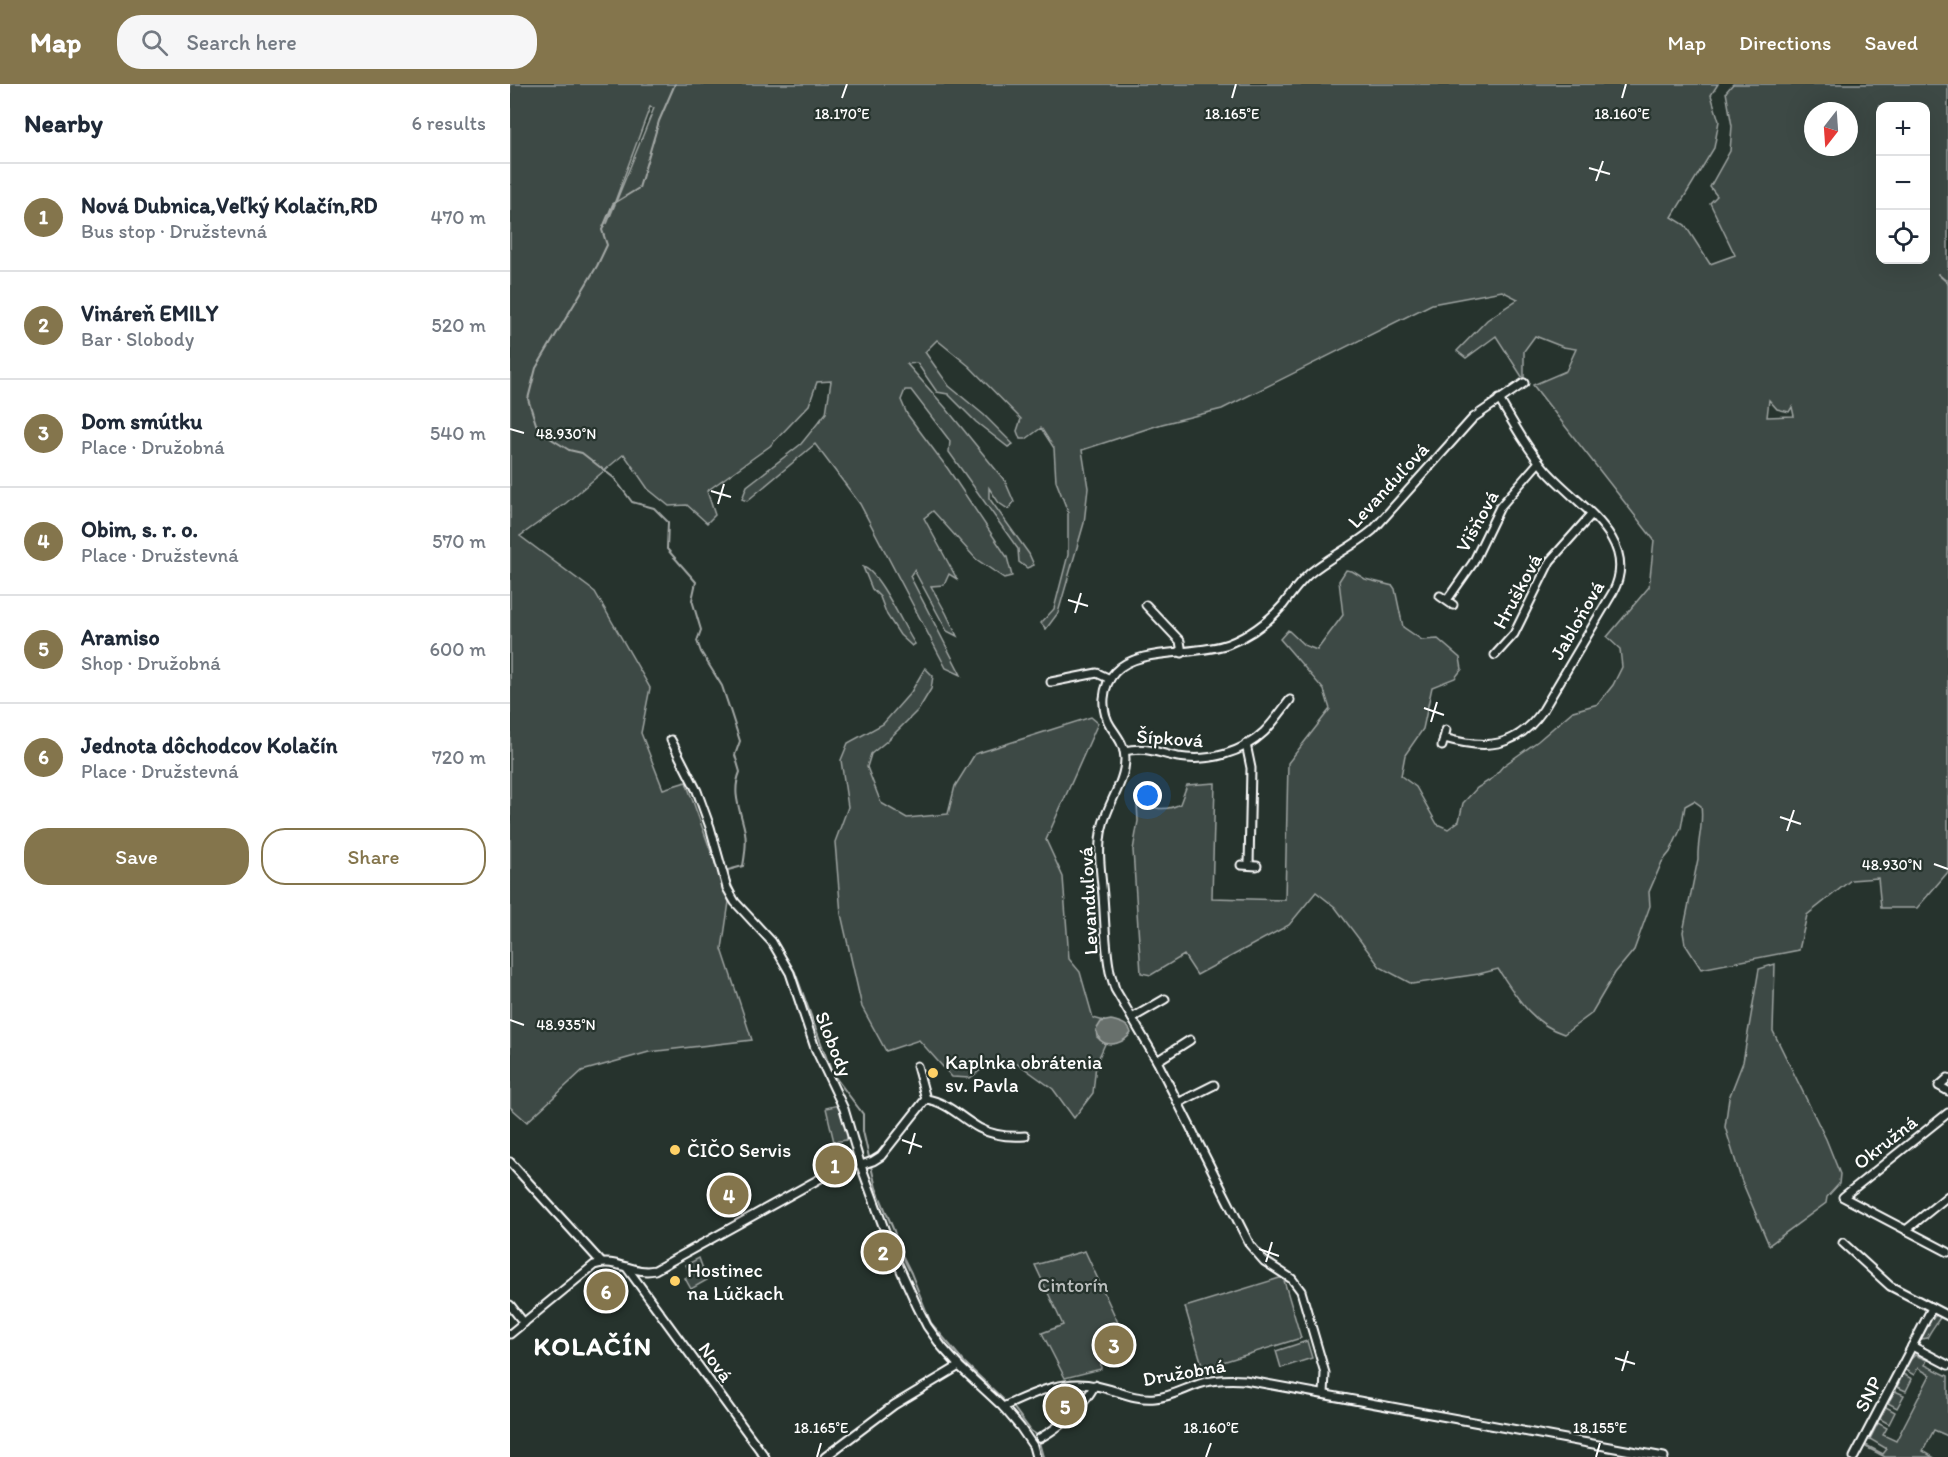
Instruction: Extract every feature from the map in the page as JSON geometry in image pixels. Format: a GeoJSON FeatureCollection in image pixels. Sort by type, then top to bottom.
{"type":"FeatureCollection","features":[{"type":"Feature","properties":{"kind":"street","name":"Levanduľová"},"geometry":{"type":"LineString","coordinates":[[1110,679],[1121,667],[1133,659],[1210,649],[1229,644],[1265,622],[1307,575],[1350,548],[1373,530],[1473,418],[1524,384]]}},
{"type":"Feature","properties":{"kind":"street","name":"Jabloňová"},"geometry":{"type":"LineString","coordinates":[[1442,746],[1445,734],[1470,745],[1498,744],[1524,732],[1543,710],[1613,592],[1620,575],[1621,559],[1615,541],[1539,462],[1499,399]]}},
{"type":"Feature","properties":{"kind":"street","name":"Višňová"},"geometry":{"type":"LineString","coordinates":[[1447,600],[1473,562],[1500,507],[1539,462]]}},
{"type":"Feature","properties":{"kind":"street","name":"Hrušková"},"geometry":{"type":"LineString","coordinates":[[1495,655],[1514,634],[1550,561],[1591,515]]}},
{"type":"Feature","properties":{"kind":"street"},"geometry":{"type":"LineString","coordinates":[[1146,605],[1180,641],[1182,653]]}},
{"type":"Feature","properties":{"kind":"street"},"geometry":{"type":"LineString","coordinates":[[1051,682],[1097,674],[1110,679],[1105,691],[1105,711],[1124,752]]}},
{"type":"Feature","properties":{"kind":"street","name":"Šípková"},"geometry":{"type":"LineString","coordinates":[[1124,752],[1144,748],[1177,757],[1199,758],[1225,754],[1246,744],[1266,730],[1290,700]]}},
{"type":"Feature","properties":{"kind":"street","name":"Slobody"},"geometry":{"type":"LineString","coordinates":[[671,740],[697,790],[728,888],[735,903],[771,942],[790,973],[815,1048],[844,1109],[865,1163],[893,1253],[927,1326],[959,1366],[1003,1407],[1027,1437],[1036,1457]]}},
{"type":"Feature","properties":{"kind":"street"},"geometry":{"type":"LineString","coordinates":[[1246,744],[1251,768],[1249,865]]}},
{"type":"Feature","properties":{"kind":"street","name":"Levanduľová"},"geometry":{"type":"LineString","coordinates":[[1124,752],[1123,772],[1102,825],[1100,851],[1110,972],[1115,989],[1157,1061],[1250,1245],[1264,1261],[1292,1279],[1301,1291],[1325,1373],[1324,1394]]}},
{"type":"Feature","properties":{"kind":"street"},"geometry":{"type":"LineString","coordinates":[[1132,1018],[1165,999]]}},
{"type":"Feature","properties":{"kind":"street"},"geometry":{"type":"LineString","coordinates":[[1157,1061],[1190,1040]]}},
{"type":"Feature","properties":{"kind":"street"},"geometry":{"type":"LineString","coordinates":[[917,1066],[926,1099]]}},
{"type":"Feature","properties":{"kind":"street"},"geometry":{"type":"LineString","coordinates":[[1948,1078],[1939,1086],[1948,1091]]}},
{"type":"Feature","properties":{"kind":"street"},"geometry":{"type":"LineString","coordinates":[[1178,1103],[1214,1085]]}},
{"type":"Feature","properties":{"kind":"street"},"geometry":{"type":"LineString","coordinates":[[510,1335],[587,1269],[601,1262],[617,1263],[647,1271],[655,1270],[830,1173],[865,1163],[893,1142],[926,1099]]}},
{"type":"Feature","properties":{"kind":"street"},"geometry":{"type":"LineString","coordinates":[[926,1099],[943,1104],[987,1131],[1014,1137],[1025,1136]]}},
{"type":"Feature","properties":{"kind":"street","name":"Okružná"},"geometry":{"type":"LineString","coordinates":[[1906,1230],[1843,1197],[1948,1113]]}},
{"type":"Feature","properties":{"kind":"street"},"geometry":{"type":"LineString","coordinates":[[510,1162],[601,1262]]}},
{"type":"Feature","properties":{"kind":"street"},"geometry":{"type":"LineString","coordinates":[[1948,1196],[1906,1230],[1948,1252]]}},
{"type":"Feature","properties":{"kind":"street"},"geometry":{"type":"LineString","coordinates":[[1843,1244],[1890,1286],[1948,1316]]}},
{"type":"Feature","properties":{"kind":"street","name":"Nová"},"geometry":{"type":"LineString","coordinates":[[626,1266],[765,1457]]}},
{"type":"Feature","properties":{"kind":"street"},"geometry":{"type":"LineString","coordinates":[[640,1286],[647,1271]]}},
{"type":"Feature","properties":{"kind":"street"},"geometry":{"type":"LineString","coordinates":[[510,1305],[524,1323]]}},
{"type":"Feature","properties":{"kind":"street","name":"SNP"},"geometry":{"type":"LineString","coordinates":[[1854,1457],[1932,1308]]}},
{"type":"Feature","properties":{"kind":"street"},"geometry":{"type":"LineString","coordinates":[[1912,1346],[1948,1365]]}},
{"type":"Feature","properties":{"kind":"street"},"geometry":{"type":"LineString","coordinates":[[825,1457],[894,1405],[959,1366]]}},
{"type":"Feature","properties":{"kind":"street","name":"Družobná"},"geometry":{"type":"LineString","coordinates":[[1003,1407],[1047,1388],[1095,1385],[1131,1397],[1154,1398],[1166,1397],[1217,1380],[1245,1380],[1664,1457]]}},
{"type":"Feature","properties":{"kind":"street"},"geometry":{"type":"LineString","coordinates":[[1040,1438],[1055,1430],[1081,1406],[1095,1385]]}},
{"type":"Feature","properties":{"kind":"green space"},"geometry":{"type":"Polygon","coordinates":[[[510,84],[1718,84],[1711,95],[1719,121],[1714,148],[1672,217],[1685,225],[1710,264],[1735,255],[1710,203],[1717,196],[1710,187],[1730,151],[1732,126],[1726,92],[1733,84],[1948,84],[1948,872],[1917,908],[1881,908],[1878,878],[1851,880],[1807,915],[1799,950],[1701,969],[1685,944],[1683,932],[1698,859],[1702,820],[1701,806],[1694,801],[1685,806],[1681,828],[1649,892],[1650,906],[1634,950],[1615,973],[1591,1014],[1564,1034],[1534,1016],[1518,999],[1498,969],[1412,984],[1380,967],[1335,907],[1316,892],[1289,925],[1197,975],[1184,955],[1151,975],[1141,973],[1133,850],[1138,821],[1137,803],[1154,808],[1169,808],[1180,804],[1187,785],[1215,783],[1212,898],[1285,900],[1288,763],[1330,709],[1324,690],[1280,639],[1288,630],[1304,645],[1317,650],[1343,615],[1339,581],[1346,570],[1365,579],[1393,586],[1403,627],[1422,640],[1438,639],[1460,658],[1462,669],[1455,678],[1432,687],[1423,729],[1405,755],[1401,776],[1416,787],[1437,824],[1448,829],[1459,821],[1463,803],[1477,788],[1493,778],[1503,766],[1538,741],[1573,711],[1598,704],[1613,685],[1622,667],[1620,649],[1607,637],[1649,587],[1654,540],[1533,385],[1566,371],[1576,349],[1563,347],[1535,336],[1524,351],[1524,380],[1496,336],[1466,358],[1457,351],[1487,320],[1518,299],[1502,291],[1432,304],[1222,409],[1162,424],[1082,450],[1088,488],[1084,523],[1058,613],[1046,629],[1041,623],[1054,609],[1068,555],[1068,512],[1056,481],[1054,448],[1041,428],[1026,439],[1020,439],[1017,431],[1021,419],[969,366],[937,340],[925,352],[949,386],[984,415],[1013,444],[1008,447],[976,422],[948,394],[937,392],[917,363],[907,364],[1005,481],[1014,502],[1008,509],[999,503],[989,488],[989,498],[1029,554],[1034,565],[1027,568],[1019,562],[1018,549],[949,452],[950,441],[911,390],[905,390],[901,400],[907,414],[948,469],[1007,557],[1012,576],[1004,578],[976,559],[933,511],[924,518],[957,579],[949,574],[944,585],[931,586],[957,636],[947,631],[914,570],[910,576],[961,675],[946,668],[860,504],[815,444],[747,501],[742,499],[747,486],[801,444],[826,413],[831,381],[817,382],[809,405],[770,446],[707,491],[715,515],[707,523],[687,505],[669,506],[648,489],[624,454],[566,503],[520,536],[595,592],[650,688],[641,733],[663,789],[686,782],[729,902],[722,949],[752,1040],[649,1052],[582,1071],[527,1122],[510,1107],[510,84]],[[650,107],[607,224],[654,108],[650,107]],[[1769,400],[1767,417],[1794,416],[1792,407],[1789,412],[1777,409],[1769,400]]]}},
{"type":"Feature","properties":{"kind":"green space"},"geometry":{"type":"Polygon","coordinates":[[[863,567],[876,578],[884,589],[915,644],[912,646],[900,635],[887,615],[863,567]]]}},
{"type":"Feature","properties":{"kind":"green space"},"geometry":{"type":"Polygon","coordinates":[[[925,668],[933,676],[931,689],[919,709],[871,754],[867,767],[881,803],[907,818],[948,814],[955,786],[975,754],[1091,717],[1098,723],[1046,840],[1063,877],[1069,959],[1080,972],[1093,1018],[1104,1021],[1096,1030],[1097,1037],[1105,1044],[1096,1064],[1093,1093],[1074,1118],[1053,1089],[1017,1063],[989,1064],[970,1078],[952,1077],[919,1040],[886,1051],[862,1007],[841,914],[835,842],[848,807],[841,760],[848,743],[883,724],[911,692],[925,668]]]}},
{"type":"Feature","properties":{"kind":"green space"},"geometry":{"type":"Polygon","coordinates":[[[1775,964],[1773,1031],[1826,1139],[1840,1174],[1839,1184],[1827,1197],[1826,1203],[1769,1245],[1741,1179],[1725,1127],[1729,1098],[1743,1062],[1759,969],[1775,964]]]}},
{"type":"Feature","properties":{"kind":"green space"},"geometry":{"type":"Polygon","coordinates":[[[839,1105],[848,1136],[846,1140],[834,1142],[826,1108],[839,1105]]]}},
{"type":"Feature","properties":{"kind":"green space","name":"Cintorín"},"geometry":{"type":"Polygon","coordinates":[[[1085,1251],[1120,1327],[1100,1335],[1101,1369],[1065,1378],[1042,1333],[1063,1325],[1035,1265],[1085,1251]]]}},
{"type":"Feature","properties":{"kind":"green space"},"geometry":{"type":"Polygon","coordinates":[[[699,1258],[707,1280],[691,1289],[685,1278],[691,1275],[686,1265],[699,1258]]]}},
{"type":"Feature","properties":{"kind":"green space"},"geometry":{"type":"Polygon","coordinates":[[[1283,1277],[1301,1338],[1203,1368],[1185,1307],[1283,1277]]]}},
{"type":"Feature","properties":{"kind":"green space"},"geometry":{"type":"Polygon","coordinates":[[[1937,1315],[1941,1316],[1927,1338],[1921,1339],[1931,1319],[1937,1315]]]}},
{"type":"Feature","properties":{"kind":"green space"},"geometry":{"type":"Polygon","coordinates":[[[1307,1341],[1312,1358],[1281,1368],[1276,1351],[1307,1341]]]}},
{"type":"Feature","properties":{"kind":"green space"},"geometry":{"type":"Polygon","coordinates":[[[1915,1355],[1927,1360],[1925,1365],[1948,1376],[1948,1436],[1934,1430],[1923,1451],[1933,1457],[1885,1457],[1866,1445],[1883,1454],[1887,1449],[1870,1439],[1878,1423],[1887,1428],[1883,1435],[1896,1441],[1930,1375],[1918,1368],[1914,1375],[1905,1370],[1915,1355]]]}},
{"type":"Feature","properties":{"kind":"green space"},"geometry":{"type":"Polygon","coordinates":[[[1903,1374],[1912,1379],[1906,1391],[1897,1387],[1903,1374]]]}},
{"type":"Feature","properties":{"kind":"green space"},"geometry":{"type":"Polygon","coordinates":[[[1895,1391],[1904,1395],[1897,1408],[1888,1403],[1895,1391]]]}},
{"type":"Feature","properties":{"kind":"green space"},"geometry":{"type":"Polygon","coordinates":[[[1886,1407],[1895,1412],[1889,1424],[1880,1419],[1886,1407]]]}},
{"type":"Feature","properties":{"kind":"shaded area"},"geometry":{"type":"Polygon","coordinates":[[[1111,1020],[1126,1025],[1131,1033],[1121,1042],[1108,1044],[1100,1040],[1096,1030],[1101,1022],[1111,1020]]]}},
{"type":"Feature","properties":{"kind":"waterway"},"geometry":{"type":"LineString","coordinates":[[675,84],[659,121],[639,188],[613,204],[602,230],[607,245],[597,266],[536,368],[528,399],[536,424],[545,435],[569,450],[582,453],[614,478],[632,502],[654,508],[668,522],[667,549],[696,582],[692,600],[701,630],[697,641],[701,652],[722,686],[740,741],[735,755],[740,772],[736,788],[746,840],[743,866],[728,870],[728,877],[737,899]]}},
{"type":"Feature","properties":{"kind":"waterway"},"geometry":{"type":"LineString","coordinates":[[1938,274],[1948,283]]}},
{"type":"Feature","properties":{"kind":"waterway"},"geometry":{"type":"LineString","coordinates":[[745,908],[775,939],[795,972],[832,1073],[863,1114],[863,1131],[876,1188],[931,1323],[965,1363],[1003,1399]]}},
{"type":"Feature","properties":{"kind":"waterway"},"geometry":{"type":"LineString","coordinates":[[1014,1408],[1031,1431],[1037,1435],[1043,1457]]}},
{"type":"Feature","properties":{"kind":"place","name":"Kaplnka obrátenia sv. Pavla"},"geometry":{"type":"Point","coordinates":[933,1073]}},
{"type":"Feature","properties":{"kind":"place","name":"ČIČO Servis"},"geometry":{"type":"Point","coordinates":[675,1150]}},
{"type":"Feature","properties":{"kind":"place","name":"Nová Dubnica,Veľký Kolačín,RD"},"geometry":{"type":"Point","coordinates":[835,1165]}},
{"type":"Feature","properties":{"kind":"place","name":"Obim, s. r. o."},"geometry":{"type":"Point","coordinates":[729,1195]}},
{"type":"Feature","properties":{"kind":"place","name":"Vináreň EMILY"},"geometry":{"type":"Point","coordinates":[883,1252]}},
{"type":"Feature","properties":{"kind":"place","name":"Hostinec na Lúčkach"},"geometry":{"type":"Point","coordinates":[675,1281]}},
{"type":"Feature","properties":{"kind":"place","name":"Jednota dôchodcov Kolačín"},"geometry":{"type":"Point","coordinates":[606,1291]}},
{"type":"Feature","properties":{"kind":"place","name":"Dom smútku"},"geometry":{"type":"Point","coordinates":[1114,1345]}},
{"type":"Feature","properties":{"kind":"place","name":"Aramiso"},"geometry":{"type":"Point","coordinates":[1065,1406]}},
{"type":"Feature","properties":{"kind":"district","name":"KOLAČÍN"},"geometry":{"type":"Point","coordinates":[593,1346]}}]}
